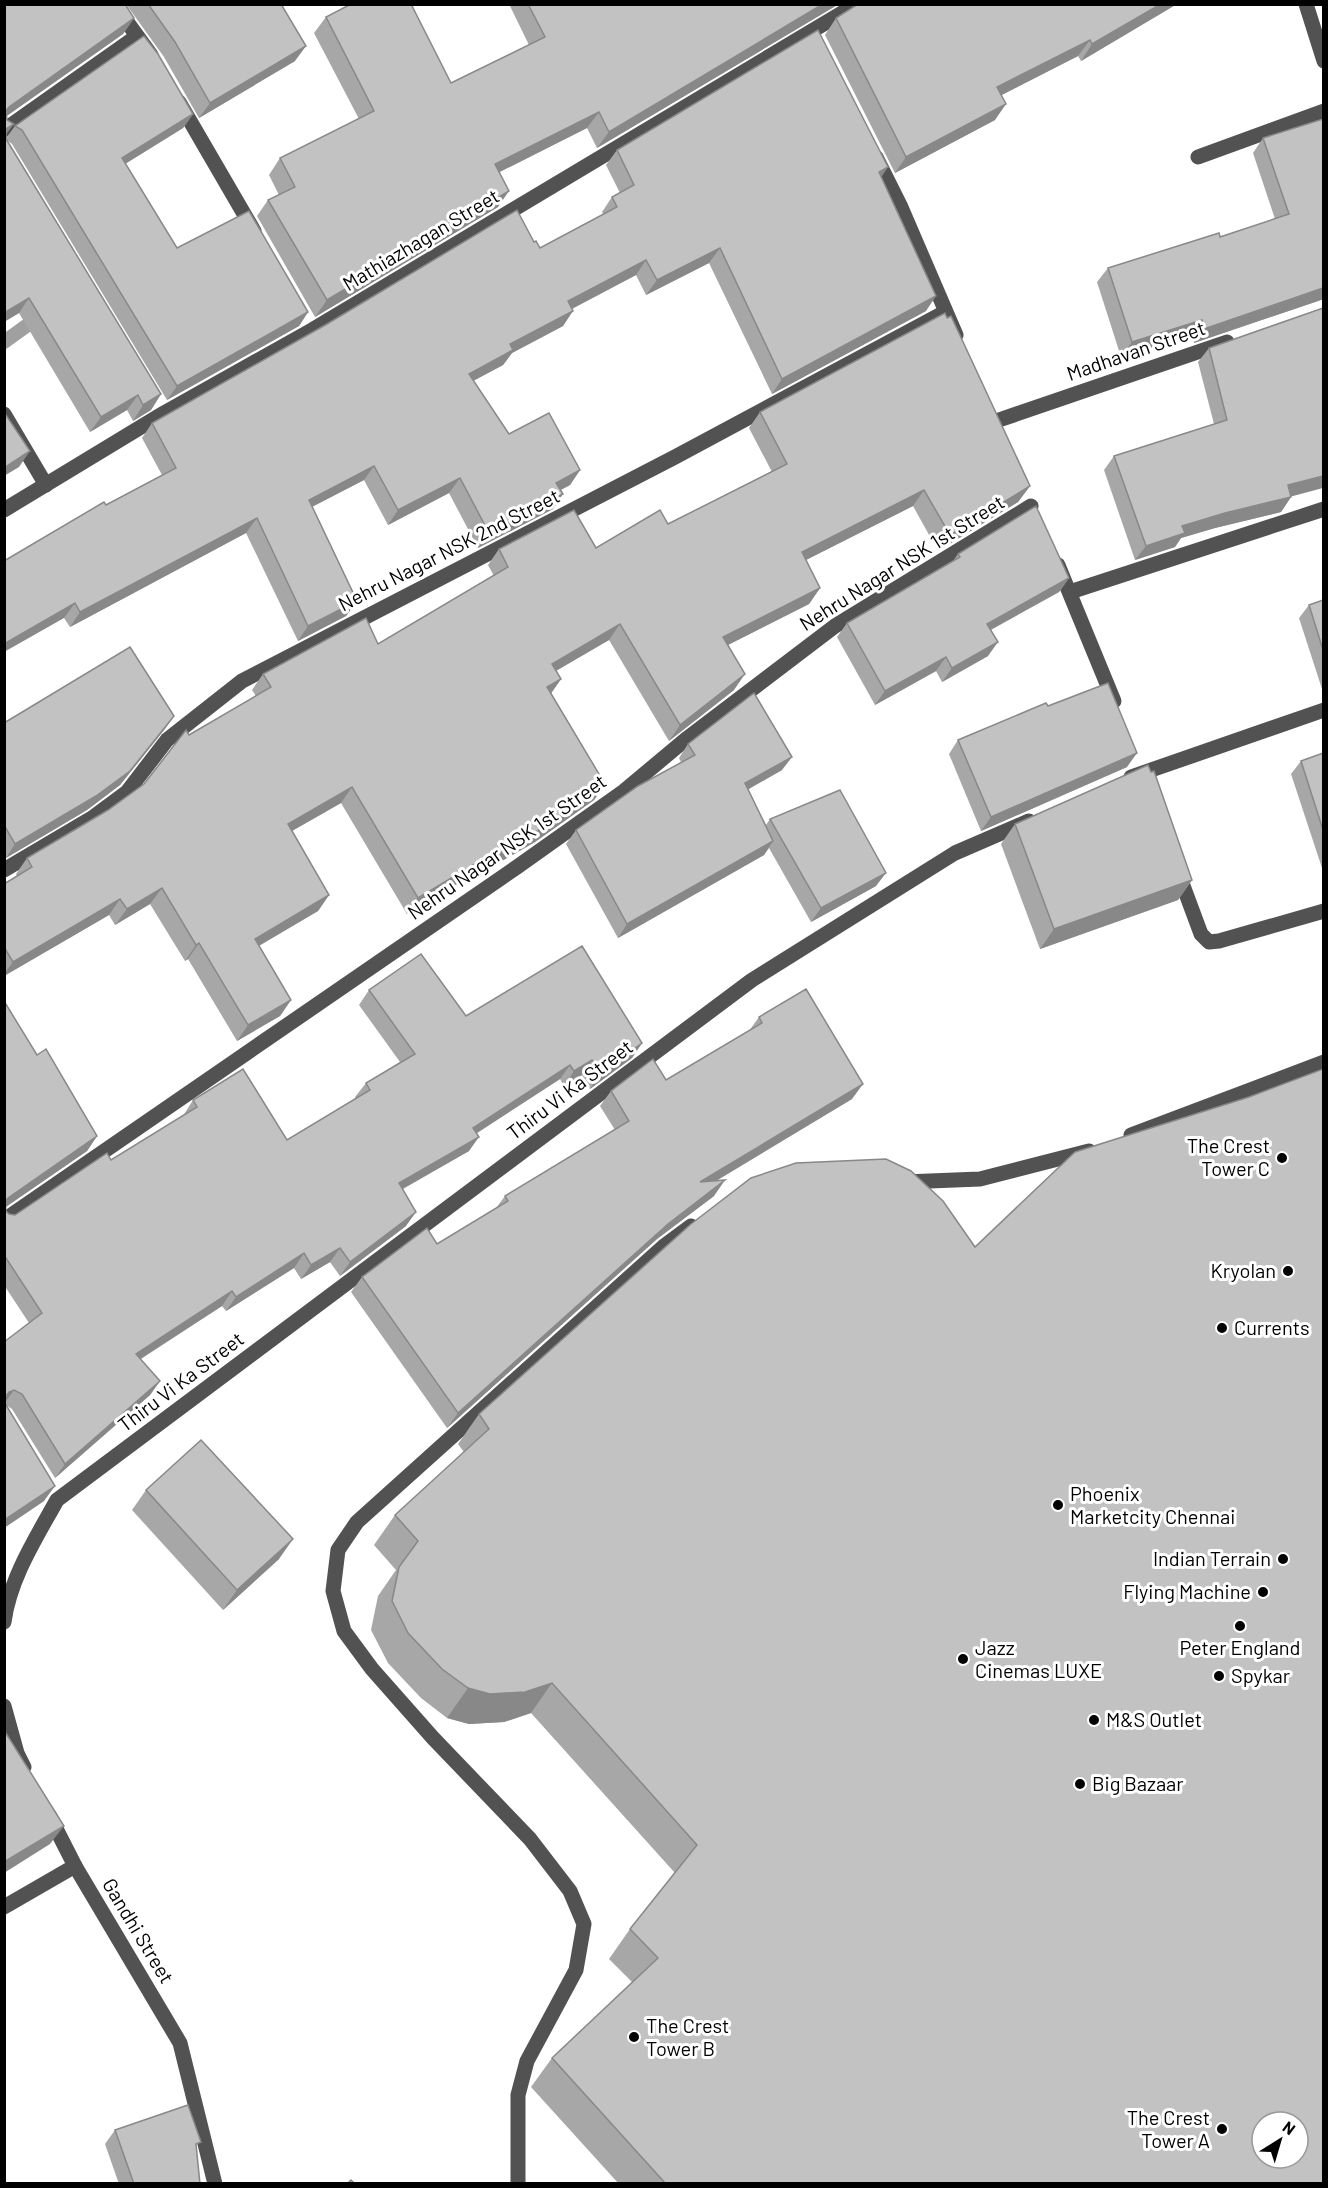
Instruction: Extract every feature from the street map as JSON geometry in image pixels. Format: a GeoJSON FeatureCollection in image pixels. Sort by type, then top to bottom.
{"type":"FeatureCollection","features":[{"type":"Feature","properties":{"kind":"street"},"geometry":{"type":"LineString","coordinates":[[114,4],[156,63]]}},
{"type":"Feature","properties":{"kind":"street","name":"Mathiazhagan Street"},"geometry":{"type":"LineString","coordinates":[[4,510],[46,485],[161,408],[814,36],[857,4]]}},
{"type":"Feature","properties":{"kind":"street"},"geometry":{"type":"LineString","coordinates":[[1307,5],[1323,61]]}},
{"type":"Feature","properties":{"kind":"street"},"geometry":{"type":"LineString","coordinates":[[4,130],[137,36]]}},
{"type":"Feature","properties":{"kind":"street"},"geometry":{"type":"LineString","coordinates":[[174,94],[264,248]]}},
{"type":"Feature","properties":{"kind":"street"},"geometry":{"type":"LineString","coordinates":[[1197,157],[1323,111]]}},
{"type":"Feature","properties":{"kind":"street"},"geometry":{"type":"LineString","coordinates":[[869,144],[900,205],[964,352]]}},
{"type":"Feature","properties":{"kind":"street","name":"Nehru Nagar NSK 2nd Street"},"geometry":{"type":"LineString","coordinates":[[4,870],[92,818],[127,792],[166,740],[242,681],[664,462],[945,312]]}},
{"type":"Feature","properties":{"kind":"street","name":"Madhavan Street"},"geometry":{"type":"LineString","coordinates":[[996,421],[1244,336]]}},
{"type":"Feature","properties":{"kind":"street"},"geometry":{"type":"LineString","coordinates":[[4,414],[46,485]]}},
{"type":"Feature","properties":{"kind":"street","name":"Nehru Nagar NSK 1st Street"},"geometry":{"type":"LineString","coordinates":[[4,1220],[624,791],[685,740],[835,626],[1031,506]]}},
{"type":"Feature","properties":{"kind":"street"},"geometry":{"type":"LineString","coordinates":[[1070,592],[1323,509]]}},
{"type":"Feature","properties":{"kind":"street"},"geometry":{"type":"LineString","coordinates":[[1051,549],[1121,719]]}},
{"type":"Feature","properties":{"kind":"street"},"geometry":{"type":"LineString","coordinates":[[1122,780],[1142,771],[1323,710]]}},
{"type":"Feature","properties":{"kind":"street","name":"Thiru Vi Ka Street"},"geometry":{"type":"LineString","coordinates":[[4,1622],[26,1554],[55,1495],[752,980],[955,853],[1039,816]]}},
{"type":"Feature","properties":{"kind":"street"},"geometry":{"type":"LineString","coordinates":[[1173,856],[1201,934],[1209,942],[1323,911]]}},
{"type":"Feature","properties":{"kind":"street"},"geometry":{"type":"LineString","coordinates":[[894,1181],[915,1183],[980,1179],[1106,1145],[1323,1062]]}},
{"type":"Feature","properties":{"kind":"street"},"geometry":{"type":"LineString","coordinates":[[518,2184],[518,2095],[527,2061],[576,1970],[584,1924],[570,1891],[530,1839],[432,1738],[372,1669],[344,1631],[333,1592],[338,1551],[357,1522],[664,1246],[700,1220]]}},
{"type":"Feature","properties":{"kind":"street"},"geometry":{"type":"LineString","coordinates":[[4,1706],[17,1753],[33,1784]]}},
{"type":"Feature","properties":{"kind":"street","name":"Gandhi Street"},"geometry":{"type":"LineString","coordinates":[[43,1804],[75,1866],[180,2043],[215,2184]]}},
{"type":"Feature","properties":{"kind":"street"},"geometry":{"type":"LineString","coordinates":[[4,1906],[75,1866]]}},
{"type":"Feature","properties":{"kind":"building"},"geometry":{"type":"Polygon","coordinates":[[[4,4],[125,4],[134,18],[9,107],[6,111],[7,120],[14,124],[6,129],[6,139],[161,394],[143,405],[138,395],[101,417],[29,298],[4,313],[4,4]]]}},
{"type":"Feature","properties":{"kind":"building"},"geometry":{"type":"Polygon","coordinates":[[[148,4],[281,4],[306,46],[210,103],[175,42],[148,4]]]}},
{"type":"Feature","properties":{"kind":"building"},"geometry":{"type":"Polygon","coordinates":[[[351,4],[411,4],[451,83],[545,37],[528,4],[823,4],[609,132],[599,112],[495,164],[509,191],[327,300],[268,200],[295,187],[280,158],[374,111],[326,17],[351,4]]]}},
{"type":"Feature","properties":{"kind":"building"},"geometry":{"type":"Polygon","coordinates":[[[858,4],[1161,4],[1092,44],[1090,40],[997,87],[1006,104],[906,157],[836,18],[858,4]]]}},
{"type":"Feature","properties":{"kind":"building"},"geometry":{"type":"Polygon","coordinates":[[[818,30],[888,167],[879,172],[936,296],[782,379],[720,248],[657,280],[646,260],[568,301],[573,311],[510,344],[513,350],[469,374],[509,434],[549,413],[580,470],[556,483],[563,494],[489,533],[460,478],[398,510],[374,466],[309,500],[357,601],[308,626],[257,518],[80,612],[75,603],[4,644],[4,561],[104,502],[106,505],[176,468],[152,423],[327,324],[517,210],[534,242],[536,241],[540,248],[617,207],[612,197],[634,185],[617,150],[818,30]]]}},
{"type":"Feature","properties":{"kind":"building"},"geometry":{"type":"Polygon","coordinates":[[[144,36],[158,54],[193,114],[122,158],[177,248],[249,211],[308,312],[177,386],[22,130],[15,126],[144,36]]]}},
{"type":"Feature","properties":{"kind":"building"},"geometry":{"type":"Polygon","coordinates":[[[1323,119],[1323,288],[1204,329],[1202,320],[1132,342],[1108,268],[1219,233],[1220,237],[1289,214],[1263,138],[1323,119]]]}},
{"type":"Feature","properties":{"kind":"building"},"geometry":{"type":"Polygon","coordinates":[[[1323,308],[1323,476],[1288,485],[1291,497],[1182,526],[1185,533],[1146,546],[1114,456],[1227,420],[1209,348],[1323,308]]]}},
{"type":"Feature","properties":{"kind":"building"},"geometry":{"type":"Polygon","coordinates":[[[945,313],[947,318],[951,316],[1030,486],[950,535],[924,490],[802,552],[820,588],[723,637],[745,674],[680,725],[620,624],[552,664],[561,679],[547,687],[605,784],[546,826],[492,857],[490,855],[418,898],[352,787],[288,824],[329,895],[255,939],[291,1000],[248,1025],[199,943],[196,945],[162,888],[127,909],[120,899],[13,962],[4,947],[4,884],[32,867],[27,858],[108,810],[144,784],[186,730],[189,735],[271,687],[263,674],[366,618],[378,644],[508,567],[499,549],[574,510],[596,548],[660,510],[668,524],[787,464],[760,412],[945,313]]]}},
{"type":"Feature","properties":{"kind":"building"},"geometry":{"type":"Polygon","coordinates":[[[4,412],[30,451],[4,468],[4,412]]]}},
{"type":"Feature","properties":{"kind":"building"},"geometry":{"type":"Polygon","coordinates":[[[1036,506],[1069,578],[987,624],[998,642],[952,668],[946,657],[885,691],[847,623],[960,557],[958,554],[1036,506]]]}},
{"type":"Feature","properties":{"kind":"building"},"geometry":{"type":"Polygon","coordinates":[[[1323,600],[1323,650],[1309,605],[1323,600]]]}},
{"type":"Feature","properties":{"kind":"building"},"geometry":{"type":"Polygon","coordinates":[[[130,647],[174,716],[130,771],[96,796],[15,844],[4,825],[4,723],[130,647]]]}},
{"type":"Feature","properties":{"kind":"building"},"geometry":{"type":"Polygon","coordinates":[[[1108,683],[1137,753],[991,817],[958,740],[1046,703],[1048,706],[1108,683]]]}},
{"type":"Feature","properties":{"kind":"building"},"geometry":{"type":"Polygon","coordinates":[[[754,693],[792,757],[745,783],[773,841],[627,924],[576,830],[638,786],[695,755],[688,744],[754,693]]]}},
{"type":"Feature","properties":{"kind":"building"},"geometry":{"type":"Polygon","coordinates":[[[1323,753],[1323,830],[1301,761],[1323,753]]]}},
{"type":"Feature","properties":{"kind":"building"},"geometry":{"type":"Polygon","coordinates":[[[1148,765],[1151,772],[1154,771],[1192,880],[1054,929],[1015,824],[1148,765]]]}},
{"type":"Feature","properties":{"kind":"building"},"geometry":{"type":"Polygon","coordinates":[[[840,790],[886,873],[821,908],[770,819],[840,790]]]}},
{"type":"Feature","properties":{"kind":"building"},"geometry":{"type":"Polygon","coordinates":[[[582,946],[642,1043],[600,1074],[592,1060],[574,1071],[570,1065],[473,1128],[479,1137],[399,1183],[416,1212],[350,1262],[340,1248],[311,1265],[304,1253],[236,1297],[232,1291],[136,1354],[160,1381],[65,1464],[22,1394],[14,1390],[9,1392],[4,1399],[4,1342],[42,1313],[4,1255],[4,1001],[37,1055],[46,1049],[97,1136],[8,1198],[5,1202],[6,1211],[15,1215],[107,1153],[111,1160],[197,1107],[193,1100],[243,1069],[287,1140],[370,1090],[366,1083],[415,1054],[369,990],[421,954],[466,1016],[582,946]]]}},
{"type":"Feature","properties":{"kind":"building"},"geometry":{"type":"Polygon","coordinates":[[[806,989],[863,1084],[700,1182],[725,1180],[668,1224],[458,1413],[362,1277],[427,1228],[437,1244],[508,1201],[505,1196],[629,1121],[611,1091],[653,1059],[666,1080],[762,1023],[759,1017],[806,989]]]}},
{"type":"Feature","properties":{"kind":"building","name":"Phoenix Marketcity Chennai"},"geometry":{"type":"Polygon","coordinates":[[[1323,1069],[1323,2184],[666,2184],[552,2058],[658,1958],[630,1929],[697,1845],[552,1683],[525,1692],[490,1694],[468,1688],[442,1669],[408,1633],[392,1601],[399,1567],[418,1541],[395,1515],[489,1429],[479,1414],[691,1224],[751,1178],[796,1163],[886,1159],[911,1171],[943,1201],[975,1247],[1075,1152],[1249,1097],[1323,1069]]]}},
{"type":"Feature","properties":{"kind":"building"},"geometry":{"type":"Polygon","coordinates":[[[4,1399],[55,1486],[4,1520],[4,1399]]]}},
{"type":"Feature","properties":{"kind":"building"},"geometry":{"type":"Polygon","coordinates":[[[201,1440],[293,1539],[237,1590],[146,1490],[201,1440]]]}},
{"type":"Feature","properties":{"kind":"building"},"geometry":{"type":"Polygon","coordinates":[[[4,1730],[64,1826],[4,1862],[4,1730]]]}},
{"type":"Feature","properties":{"kind":"building"},"geometry":{"type":"Polygon","coordinates":[[[188,2105],[201,2142],[196,2144],[200,2184],[134,2184],[115,2130],[188,2105]]]}},
{"type":"Feature","properties":{"kind":"waterway"},"geometry":{"type":"LineString","coordinates":[[4,342],[40,316]]}},
{"type":"Feature","properties":{"kind":"place","name":"The Crest Tower C"},"geometry":{"type":"Point","coordinates":[1282,1158]}},
{"type":"Feature","properties":{"kind":"place","name":"Kryolan"},"geometry":{"type":"Point","coordinates":[1288,1271]}},
{"type":"Feature","properties":{"kind":"place","name":"Currents"},"geometry":{"type":"Point","coordinates":[1222,1328]}},
{"type":"Feature","properties":{"kind":"place","name":"Phoenix Marketcity Chennai"},"geometry":{"type":"Point","coordinates":[1058,1505]}},
{"type":"Feature","properties":{"kind":"place","name":"Indian Terrain"},"geometry":{"type":"Point","coordinates":[1283,1559]}},
{"type":"Feature","properties":{"kind":"place","name":"Flying Machine"},"geometry":{"type":"Point","coordinates":[1263,1592]}},
{"type":"Feature","properties":{"kind":"place","name":"Peter England"},"geometry":{"type":"Point","coordinates":[1240,1626]}},
{"type":"Feature","properties":{"kind":"place","name":"Jazz Cinemas LUXE"},"geometry":{"type":"Point","coordinates":[963,1659]}},
{"type":"Feature","properties":{"kind":"place","name":"Spykar"},"geometry":{"type":"Point","coordinates":[1219,1676]}},
{"type":"Feature","properties":{"kind":"place","name":"M&S Outlet"},"geometry":{"type":"Point","coordinates":[1094,1720]}},
{"type":"Feature","properties":{"kind":"place","name":"Big Bazaar"},"geometry":{"type":"Point","coordinates":[1080,1784]}},
{"type":"Feature","properties":{"kind":"place","name":"The Crest Tower B"},"geometry":{"type":"Point","coordinates":[634,2037]}},
{"type":"Feature","properties":{"kind":"place","name":"The Crest Tower A"},"geometry":{"type":"Point","coordinates":[1222,2129]}}]}
